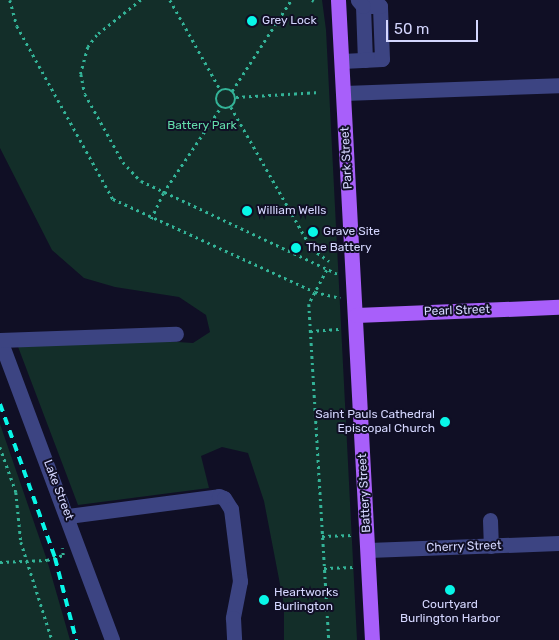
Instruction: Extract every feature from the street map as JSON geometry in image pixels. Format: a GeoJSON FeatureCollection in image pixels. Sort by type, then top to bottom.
{"type":"FeatureCollection","features":[{"type":"Feature","properties":{"kind":"main road"},"geometry":{"type":"LineString","coordinates":[[330,0],[340,25]]}},
{"type":"Feature","properties":{"kind":"main road","name":"Park Street"},"geometry":{"type":"LineString","coordinates":[[338,0],[356,315]]}},
{"type":"Feature","properties":{"kind":"main road","name":"Pearl Street"},"geometry":{"type":"LineString","coordinates":[[356,315],[559,307]]}},
{"type":"Feature","properties":{"kind":"main road","name":"Battery Street"},"geometry":{"type":"LineString","coordinates":[[356,315],[372,640]]}},
{"type":"Feature","properties":{"kind":"street"},"geometry":{"type":"LineString","coordinates":[[342,61],[382,60],[380,6],[360,3]]}},
{"type":"Feature","properties":{"kind":"street"},"geometry":{"type":"LineString","coordinates":[[344,93],[559,85]]}},
{"type":"Feature","properties":{"kind":"street"},"geometry":{"type":"LineString","coordinates":[[0,340],[176,334]]}},
{"type":"Feature","properties":{"kind":"street","name":"Lake Street"},"geometry":{"type":"LineString","coordinates":[[0,340],[68,516],[72,548],[112,640]]}},
{"type":"Feature","properties":{"kind":"street"},"geometry":{"type":"LineString","coordinates":[[68,516],[219,496],[224,498],[231,509],[240,582],[232,618],[234,640]]}},
{"type":"Feature","properties":{"kind":"street"},"geometry":{"type":"LineString","coordinates":[[490,520],[491,546]]}},
{"type":"Feature","properties":{"kind":"street","name":"Cherry Street"},"geometry":{"type":"LineString","coordinates":[[368,550],[559,543]]}},
{"type":"Feature","properties":{"kind":"path"},"geometry":{"type":"LineString","coordinates":[[10,0],[17,26],[106,191],[120,204],[315,292],[340,298]]}},
{"type":"Feature","properties":{"kind":"path"},"geometry":{"type":"LineString","coordinates":[[141,0],[97,35],[88,47],[81,74],[85,94],[123,162],[141,181],[163,193],[327,270],[354,280]]}},
{"type":"Feature","properties":{"kind":"path"},"geometry":{"type":"LineString","coordinates":[[170,0],[221,91]]}},
{"type":"Feature","properties":{"kind":"path"},"geometry":{"type":"LineString","coordinates":[[232,91],[291,0]]}},
{"type":"Feature","properties":{"kind":"path"},"geometry":{"type":"LineString","coordinates":[[221,91],[217,99],[221,107]]}},
{"type":"Feature","properties":{"kind":"path"},"geometry":{"type":"LineString","coordinates":[[221,91],[232,91]]}},
{"type":"Feature","properties":{"kind":"path"},"geometry":{"type":"LineString","coordinates":[[232,91],[236,97]]}},
{"type":"Feature","properties":{"kind":"path"},"geometry":{"type":"LineString","coordinates":[[236,97],[320,92]]}},
{"type":"Feature","properties":{"kind":"path"},"geometry":{"type":"LineString","coordinates":[[231,107],[236,97]]}},
{"type":"Feature","properties":{"kind":"path"},"geometry":{"type":"LineString","coordinates":[[151,219],[163,193],[221,107]]}},
{"type":"Feature","properties":{"kind":"path"},"geometry":{"type":"LineString","coordinates":[[221,107],[231,107]]}},
{"type":"Feature","properties":{"kind":"path"},"geometry":{"type":"LineString","coordinates":[[231,107],[312,249],[328,261]]}},
{"type":"Feature","properties":{"kind":"path"},"geometry":{"type":"LineString","coordinates":[[327,270],[309,304],[329,640]]}},
{"type":"Feature","properties":{"kind":"path"},"geometry":{"type":"LineString","coordinates":[[310,331],[342,329]]}},
{"type":"Feature","properties":{"kind":"path"},"geometry":{"type":"LineString","coordinates":[[0,448],[16,492],[17,522],[52,640]]}},
{"type":"Feature","properties":{"kind":"path"},"geometry":{"type":"LineString","coordinates":[[322,536],[354,535]]}},
{"type":"Feature","properties":{"kind":"path"},"geometry":{"type":"LineString","coordinates":[[0,562],[29,563],[63,555],[61,540]]}},
{"type":"Feature","properties":{"kind":"path"},"geometry":{"type":"LineString","coordinates":[[324,568],[355,567]]}},
{"type":"Feature","properties":{"kind":"green space","name":"Battery Park"},"geometry":{"type":"Polygon","coordinates":[[[0,0],[322,0],[326,30],[357,640],[284,640],[284,605],[264,501],[248,453],[222,447],[201,456],[209,488],[78,505],[17,344],[146,340],[193,343],[210,332],[206,315],[179,297],[115,287],[84,278],[52,250],[0,148],[0,0]]]}},
{"type":"Feature","properties":{"kind":"green space"},"geometry":{"type":"Polygon","coordinates":[[[0,424],[47,560],[70,640],[0,640],[0,424]]]}},
{"type":"Feature","properties":{"kind":"railway"},"geometry":{"type":"LineString","coordinates":[[0,404],[55,558],[76,640]]}},
{"type":"Feature","properties":{"kind":"place","name":"Grey Lock"},"geometry":{"type":"Point","coordinates":[252,21]}},
{"type":"Feature","properties":{"kind":"place","name":"William Wells"},"geometry":{"type":"Point","coordinates":[247,211]}},
{"type":"Feature","properties":{"kind":"place","name":"Grave Site"},"geometry":{"type":"Point","coordinates":[313,232]}},
{"type":"Feature","properties":{"kind":"place","name":"The Battery"},"geometry":{"type":"Point","coordinates":[296,248]}},
{"type":"Feature","properties":{"kind":"place","name":"Saint Pauls Cathedral Episcopal Church"},"geometry":{"type":"Point","coordinates":[445,422]}},
{"type":"Feature","properties":{"kind":"place","name":"Courtyard Burlington Harbor"},"geometry":{"type":"Point","coordinates":[450,590]}},
{"type":"Feature","properties":{"kind":"place","name":"Heartworks Burlington"},"geometry":{"type":"Point","coordinates":[264,600]}}]}
